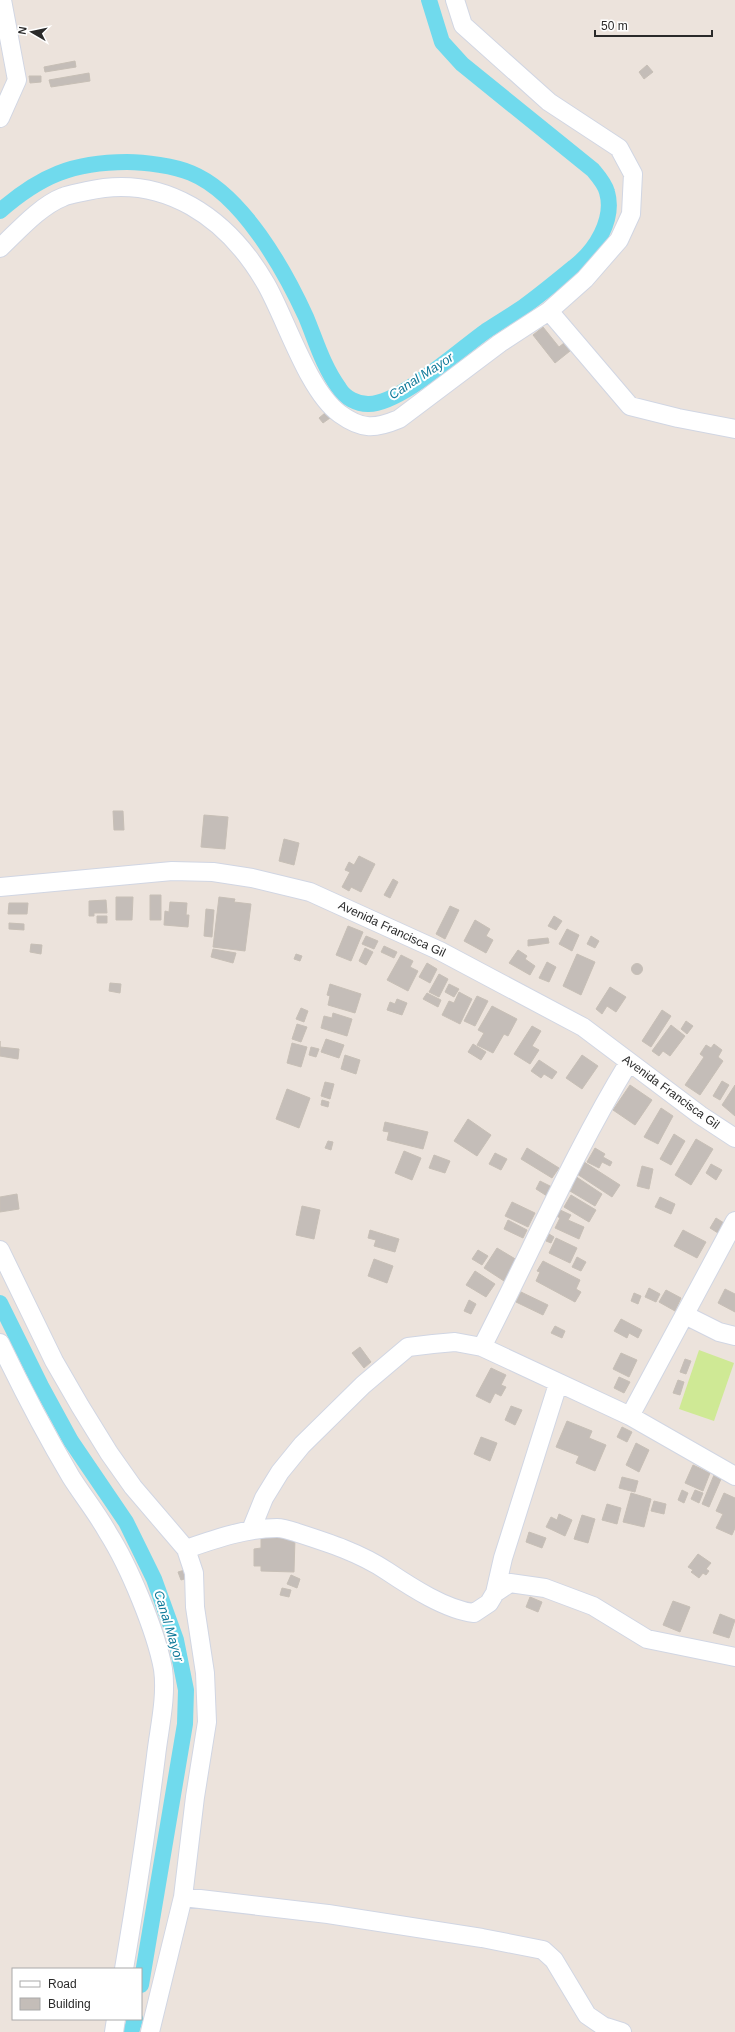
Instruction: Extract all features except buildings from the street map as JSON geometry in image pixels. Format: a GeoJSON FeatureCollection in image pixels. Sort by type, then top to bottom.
{"type":"FeatureCollection","features":[{"type":"Feature","properties":{"kind":"street"},"geometry":{"type":"LineString","coordinates":[[0,118],[17,80],[2,0]]}},
{"type":"Feature","properties":{"kind":"street"},"geometry":{"type":"LineString","coordinates":[[0,248],[38,212],[63,197],[106,187],[132,187],[163,192],[189,204],[214,221],[250,257],[280,310],[321,394],[339,414],[355,423],[368,426],[381,427],[399,419],[500,343],[549,311],[585,279],[619,240],[631,214],[633,174],[619,148],[549,102],[462,25],[455,0]]}},
{"type":"Feature","properties":{"kind":"street"},"geometry":{"type":"LineString","coordinates":[[549,311],[630,406],[678,418],[735,429]]}},
{"type":"Feature","properties":{"kind":"street","name":"Avenida Francisca Gil"},"geometry":{"type":"LineString","coordinates":[[0,888],[172,872],[213,872],[252,878],[310,892],[440,951],[524,994],[583,1027],[700,1115],[735,1138]]}},
{"type":"Feature","properties":{"kind":"street"},"geometry":{"type":"LineString","coordinates":[[482,1347],[524,1265],[553,1200],[605,1101],[629,1062]]}},
{"type":"Feature","properties":{"kind":"street"},"geometry":{"type":"LineString","coordinates":[[630,1416],[735,1221]]}},
{"type":"Feature","properties":{"kind":"street"},"geometry":{"type":"LineString","coordinates":[[0,1250],[54,1361],[109,1453],[133,1487],[186,1549],[194,1573],[195,1607],[205,1673],[207,1722],[195,1796],[183,1897],[150,2032]]}},
{"type":"Feature","properties":{"kind":"street"},"geometry":{"type":"LineString","coordinates":[[685,1315],[719,1332],[735,1336]]}},
{"type":"Feature","properties":{"kind":"street"},"geometry":{"type":"LineString","coordinates":[[251,1530],[264,1498],[280,1472],[302,1445],[363,1385],[408,1347],[455,1342],[482,1347],[558,1384],[630,1416],[735,1476]]}},
{"type":"Feature","properties":{"kind":"street"},"geometry":{"type":"LineString","coordinates":[[0,1343],[36,1418],[112,1541],[136,1589],[156,1644],[163,1671],[162,1702],[155,1764],[140,1875],[124,1968]]}},
{"type":"Feature","properties":{"kind":"street"},"geometry":{"type":"LineString","coordinates":[[186,1549],[212,1540],[251,1530],[279,1528],[346,1550],[379,1566],[443,1604],[460,1612],[474,1613],[489,1603],[495,1593],[503,1558],[558,1384]]}},
{"type":"Feature","properties":{"kind":"street"},"geometry":{"type":"LineString","coordinates":[[495,1593],[510,1583],[545,1588],[593,1606],[647,1639],[735,1658]]}},
{"type":"Feature","properties":{"kind":"street"},"geometry":{"type":"LineString","coordinates":[[183,1897],[328,1914],[475,1936],[543,1950],[554,1960],[587,2016],[604,2026],[622,2032]]}},
{"type":"Feature","properties":{"kind":"street"},"geometry":{"type":"LineString","coordinates":[[114,2032],[116,2020]]}},
{"type":"Feature","properties":{"kind":"green space"},"geometry":{"type":"Polygon","coordinates":[[[699,1350],[734,1363],[714,1421],[679,1409],[699,1350]]]}},
{"type":"Feature","properties":{"kind":"waterway","name":"Canal Mayor"},"geometry":{"type":"LineString","coordinates":[[0,211],[29,189],[44,180],[58,173],[74,168],[127,162],[168,166],[191,173],[210,183],[227,198],[244,215],[259,235],[286,277],[306,317],[324,362],[333,380],[342,392],[352,400],[364,404],[381,402],[396,396],[428,375],[486,331],[522,308],[582,260],[596,244],[606,224],[609,203],[606,189],[593,170],[462,64],[442,42],[429,0]]}},
{"type":"Feature","properties":{"kind":"waterway","name":"Canal Mayor"},"geometry":{"type":"LineString","coordinates":[[0,1303],[41,1386],[71,1441],[126,1522],[154,1579],[176,1640],[186,1690],[185,1724],[142,1979]]}},
{"type":"Feature","properties":{"kind":"waterway","name":"Canal Mayor"},"geometry":{"type":"LineString","coordinates":[[131,2032],[135,2020]]}}]}
